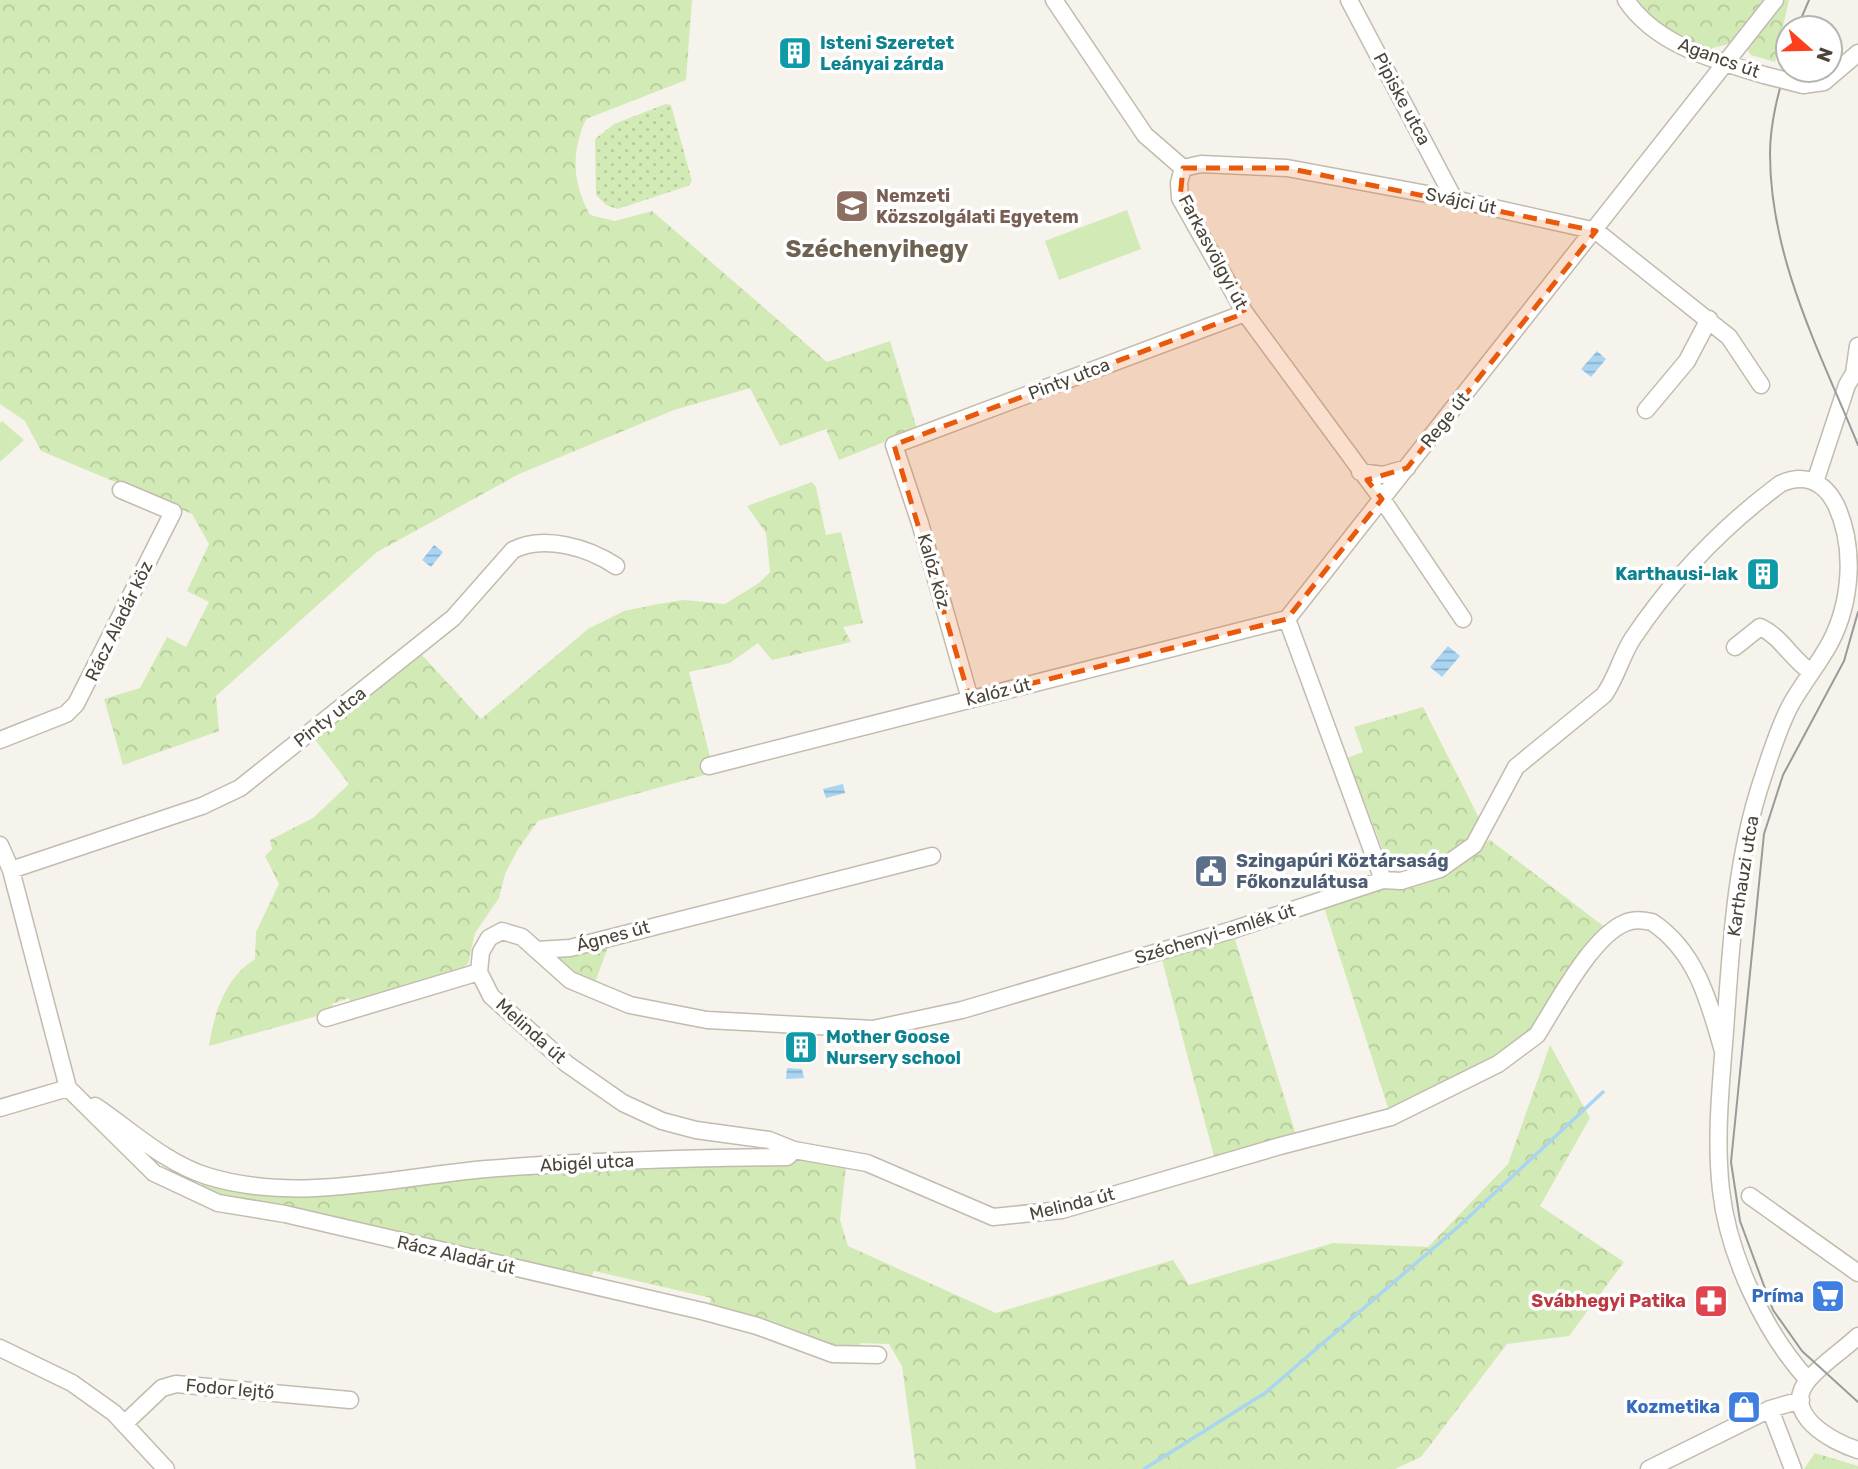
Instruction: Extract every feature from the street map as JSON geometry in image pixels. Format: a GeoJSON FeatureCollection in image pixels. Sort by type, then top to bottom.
{"type":"FeatureCollection","features":[{"type":"Feature","properties":{"kind":"street","name":"Farkasvölgyi út"},"geometry":{"type":"LineString","coordinates":[[1054,0],[1145,135],[1183,168],[1179,183],[1180,198],[1245,313],[1382,499],[1463,619]]}},
{"type":"Feature","properties":{"kind":"street","name":"Pipiske utca"},"geometry":{"type":"LineString","coordinates":[[1349,0],[1454,199]]}},
{"type":"Feature","properties":{"kind":"street","name":"Agancs út"},"geometry":{"type":"LineString","coordinates":[[1626,0],[1640,20],[1656,32],[1727,64],[1803,85],[1824,82],[1858,53]]}},
{"type":"Feature","properties":{"kind":"street","name":"Rege út"},"geometry":{"type":"LineString","coordinates":[[1287,619],[1596,231],[1774,0]]}},
{"type":"Feature","properties":{"kind":"street","name":"Svájci út"},"geometry":{"type":"LineString","coordinates":[[1183,168],[1201,164],[1287,169],[1454,199],[1596,231],[1729,337],[1761,385]]}},
{"type":"Feature","properties":{"kind":"street","name":"Pinty utca"},"geometry":{"type":"LineString","coordinates":[[894,445],[1245,313]]}},
{"type":"Feature","properties":{"kind":"street"},"geometry":{"type":"LineString","coordinates":[[1646,410],[1687,361],[1709,319]]}},
{"type":"Feature","properties":{"kind":"street"},"geometry":{"type":"LineString","coordinates":[[1815,482],[1844,394],[1856,381],[1858,346]]}},
{"type":"Feature","properties":{"kind":"street","name":"Kalóz köz"},"geometry":{"type":"LineString","coordinates":[[894,445],[920,523],[970,698]]}},
{"type":"Feature","properties":{"kind":"street"},"geometry":{"type":"LineString","coordinates":[[1360,472],[1383,475],[1407,468]]}},
{"type":"Feature","properties":{"kind":"street","name":"Széchenyi-emlék út"},"geometry":{"type":"LineString","coordinates":[[537,950],[554,967],[587,989],[653,1011],[707,1020],[873,1030],[962,1010],[1232,930],[1383,880],[1401,881],[1440,869],[1474,845],[1516,767],[1538,746],[1604,695],[1614,682],[1629,645],[1654,607],[1692,561],[1729,524],[1780,484],[1793,478],[1805,478],[1815,482]]}},
{"type":"Feature","properties":{"kind":"street","name":"Karthauzi utca"},"geometry":{"type":"LineString","coordinates":[[1808,1380],[1766,1325],[1730,1234],[1721,1190],[1723,1051],[1738,885],[1750,819],[1783,721],[1838,626],[1848,570],[1842,519],[1833,499],[1815,482]]}},
{"type":"Feature","properties":{"kind":"street","name":"Rácz Aladár köz"},"geometry":{"type":"LineString","coordinates":[[0,740],[66,713],[76,704],[173,512],[121,490]]}},
{"type":"Feature","properties":{"kind":"street","name":"Pinty utca"},"geometry":{"type":"LineString","coordinates":[[11,870],[202,806],[240,788],[453,618],[513,550],[520,546],[552,544],[601,556],[616,566]]}},
{"type":"Feature","properties":{"kind":"street"},"geometry":{"type":"LineString","coordinates":[[1287,619],[1383,880]]}},
{"type":"Feature","properties":{"kind":"street","name":"Kalóz út"},"geometry":{"type":"LineString","coordinates":[[709,766],[1287,619]]}},
{"type":"Feature","properties":{"kind":"street"},"geometry":{"type":"LineString","coordinates":[[1735,647],[1752,630],[1760,627],[1780,642],[1794,661],[1811,672]]}},
{"type":"Feature","properties":{"kind":"street"},"geometry":{"type":"LineString","coordinates":[[0,845],[11,870],[68,1088],[0,1108]]}},
{"type":"Feature","properties":{"kind":"street","name":"Ágnes út"},"geometry":{"type":"LineString","coordinates":[[537,950],[570,948],[932,856]]}},
{"type":"Feature","properties":{"kind":"street","name":"Melinda út"},"geometry":{"type":"LineString","coordinates":[[479,972],[491,996],[505,1010],[567,1064],[623,1103],[678,1125],[769,1140],[794,1150],[867,1163],[993,1217],[1062,1210],[1280,1146],[1391,1117],[1498,1064],[1537,1035],[1610,931],[1626,922],[1652,922],[1671,936],[1706,988],[1723,1051]]}},
{"type":"Feature","properties":{"kind":"street"},"geometry":{"type":"LineString","coordinates":[[326,1018],[479,972],[485,945],[489,938],[502,931],[522,937],[537,950]]}},
{"type":"Feature","properties":{"kind":"street","name":"Abigél utca"},"geometry":{"type":"LineString","coordinates":[[68,1088],[161,1152],[205,1176],[264,1187],[378,1182],[526,1166],[738,1156],[788,1157],[794,1150]]}},
{"type":"Feature","properties":{"kind":"street","name":"Rácz Aladár út"},"geometry":{"type":"LineString","coordinates":[[68,1088],[154,1173],[218,1203],[285,1214],[702,1311],[757,1326],[833,1354],[878,1355]]}},
{"type":"Feature","properties":{"kind":"street"},"geometry":{"type":"LineString","coordinates":[[1749,1196],[1858,1273]]}},
{"type":"Feature","properties":{"kind":"street"},"geometry":{"type":"LineString","coordinates":[[1857,1339],[1808,1380],[1801,1400],[1802,1407],[1816,1428],[1841,1444],[1858,1450]]}},
{"type":"Feature","properties":{"kind":"street"},"geometry":{"type":"LineString","coordinates":[[0,1348],[72,1383],[124,1424],[166,1469]]}},
{"type":"Feature","properties":{"kind":"street","name":"Fodor lejtő"},"geometry":{"type":"LineString","coordinates":[[124,1424],[162,1388],[176,1384],[350,1400]]}},
{"type":"Feature","properties":{"kind":"street"},"geometry":{"type":"LineString","coordinates":[[1649,1469],[1770,1409],[1801,1400]]}},
{"type":"Feature","properties":{"kind":"street"},"geometry":{"type":"LineString","coordinates":[[1770,1409],[1793,1469]]}},
{"type":"Feature","properties":{"kind":"highlighted area"},"geometry":{"type":"Polygon","coordinates":[[[1183,168],[1287,168],[1596,231],[1407,468],[1367,480],[1382,499],[1287,619],[970,699],[894,445],[1245,313],[1180,198],[1183,168]]]}},
{"type":"Feature","properties":{"kind":"green space"},"geometry":{"type":"Polygon","coordinates":[[[0,0],[692,0],[686,80],[586,119],[578,144],[576,167],[580,191],[590,215],[615,221],[652,211],[827,362],[890,341],[917,429],[839,460],[826,429],[780,446],[750,388],[674,410],[519,474],[377,552],[216,696],[219,731],[123,765],[104,699],[140,688],[167,637],[186,647],[209,602],[187,591],[209,544],[192,514],[41,451],[25,421],[0,404],[0,0]]]}},
{"type":"Feature","properties":{"kind":"green space"},"geometry":{"type":"Polygon","coordinates":[[[1632,0],[1767,0],[1737,42],[1705,50],[1664,31],[1632,0]]]}},
{"type":"Feature","properties":{"kind":"green space"},"geometry":{"type":"Polygon","coordinates":[[[1779,0],[1789,0],[1786,14],[1774,14],[1774,62],[1751,55],[1745,47],[1779,0]]]}},
{"type":"Feature","properties":{"kind":"green space"},"geometry":{"type":"Polygon","coordinates":[[[666,104],[671,105],[692,181],[688,186],[617,209],[606,205],[596,195],[595,139],[614,124],[666,104]]]}},
{"type":"Feature","properties":{"kind":"green space"},"geometry":{"type":"Polygon","coordinates":[[[1127,210],[1141,249],[1059,280],[1045,241],[1127,210]]]}},
{"type":"Feature","properties":{"kind":"green space"},"geometry":{"type":"Polygon","coordinates":[[[2,421],[24,440],[0,462],[0,423],[2,421]]]}},
{"type":"Feature","properties":{"kind":"green space"},"geometry":{"type":"Polygon","coordinates":[[[812,482],[816,487],[826,535],[841,532],[863,623],[843,627],[851,642],[772,660],[758,643],[730,663],[689,672],[710,757],[704,761],[708,774],[538,821],[518,849],[505,874],[499,898],[475,933],[468,964],[456,972],[352,1006],[349,998],[332,1004],[335,1011],[209,1046],[223,997],[236,976],[255,959],[256,932],[279,884],[265,856],[272,849],[270,840],[313,818],[349,784],[313,737],[421,654],[481,719],[588,629],[624,611],[684,600],[725,604],[759,583],[770,572],[766,533],[747,506],[812,482]]]}},
{"type":"Feature","properties":{"kind":"green space"},"geometry":{"type":"Polygon","coordinates":[[[1423,707],[1481,822],[1468,840],[1452,854],[1412,873],[1388,863],[1347,758],[1363,752],[1354,727],[1423,707]]]}},
{"type":"Feature","properties":{"kind":"green space"},"geometry":{"type":"Polygon","coordinates":[[[1490,840],[1610,931],[1537,1035],[1391,1117],[1322,901],[1401,881],[1490,840]]]}},
{"type":"Feature","properties":{"kind":"green space"},"geometry":{"type":"Polygon","coordinates":[[[1232,930],[1298,1141],[1216,1164],[1160,952],[1232,930]]]}},
{"type":"Feature","properties":{"kind":"green space"},"geometry":{"type":"Polygon","coordinates":[[[600,944],[608,947],[594,985],[580,980],[554,961],[555,955],[600,944]]]}},
{"type":"Feature","properties":{"kind":"green space"},"geometry":{"type":"Polygon","coordinates":[[[1550,1045],[1590,1118],[1540,1206],[1624,1262],[1569,1336],[1507,1344],[1421,1457],[1395,1469],[916,1469],[902,1366],[889,1344],[861,1343],[855,1350],[842,1350],[709,1307],[711,1298],[594,1271],[590,1280],[199,1190],[203,1182],[413,1186],[475,1175],[783,1157],[846,1166],[840,1220],[848,1246],[996,1313],[1173,1260],[1189,1285],[1333,1243],[1428,1247],[1508,1164],[1550,1045]]]}},
{"type":"Feature","properties":{"kind":"green space"},"geometry":{"type":"Polygon","coordinates":[[[1815,1453],[1858,1466],[1858,1469],[1804,1469],[1815,1453]]]}},
{"type":"Feature","properties":{"kind":"water"},"geometry":{"type":"Polygon","coordinates":[[[1597,351],[1606,359],[1591,377],[1581,369],[1597,351]]]}},
{"type":"Feature","properties":{"kind":"water"},"geometry":{"type":"Polygon","coordinates":[[[434,545],[443,552],[431,567],[422,560],[434,545]]]}},
{"type":"Feature","properties":{"kind":"water"},"geometry":{"type":"Polygon","coordinates":[[[1448,646],[1460,656],[1442,677],[1430,667],[1448,646]]]}},
{"type":"Feature","properties":{"kind":"water"},"geometry":{"type":"Polygon","coordinates":[[[843,784],[845,793],[826,798],[823,789],[843,784]]]}},
{"type":"Feature","properties":{"kind":"water"},"geometry":{"type":"Polygon","coordinates":[[[787,1068],[802,1069],[804,1078],[786,1079],[787,1068]]]}},
{"type":"Feature","properties":{"kind":"waterway"},"geometry":{"type":"LineString","coordinates":[[1144,1469],[1265,1393],[1458,1227],[1603,1092]]}},
{"type":"Feature","properties":{"kind":"tram line"},"geometry":{"type":"LineString","coordinates":[[1803,14],[1809,0]]}},
{"type":"Feature","properties":{"kind":"tram line"},"geometry":{"type":"LineString","coordinates":[[1782,84],[1770,142],[1772,193],[1778,230],[1813,339],[1858,445]]}},
{"type":"Feature","properties":{"kind":"tram line"},"geometry":{"type":"LineString","coordinates":[[1858,612],[1844,661],[1783,775],[1764,834],[1731,1162],[1740,1221],[1773,1310],[1802,1351],[1858,1402]]}},
{"type":"Feature","properties":{"kind":"place","name":"Isteni Szeretet Leányai zárda"},"geometry":{"type":"Point","coordinates":[795,53]}},
{"type":"Feature","properties":{"kind":"place","name":"Nemzeti Közszolgálati Egyetem"},"geometry":{"type":"Point","coordinates":[852,206]}},
{"type":"Feature","properties":{"kind":"place","name":"Karthausi-lak"},"geometry":{"type":"Point","coordinates":[1763,574]}},
{"type":"Feature","properties":{"kind":"place","name":"Szingapúri Köztársaság Főkonzulátusa"},"geometry":{"type":"Point","coordinates":[1211,871]}},
{"type":"Feature","properties":{"kind":"place","name":"Mother Goose Nursery school"},"geometry":{"type":"Point","coordinates":[801,1047]}},
{"type":"Feature","properties":{"kind":"place","name":"Príma"},"geometry":{"type":"Point","coordinates":[1828,1296]}},
{"type":"Feature","properties":{"kind":"place","name":"Svábhegyi Patika"},"geometry":{"type":"Point","coordinates":[1711,1301]}},
{"type":"Feature","properties":{"kind":"place","name":"Kozmetika"},"geometry":{"type":"Point","coordinates":[1744,1407]}},
{"type":"Feature","properties":{"kind":"district","name":"Széchenyihegy"},"geometry":{"type":"Point","coordinates":[877,249]}}]}
